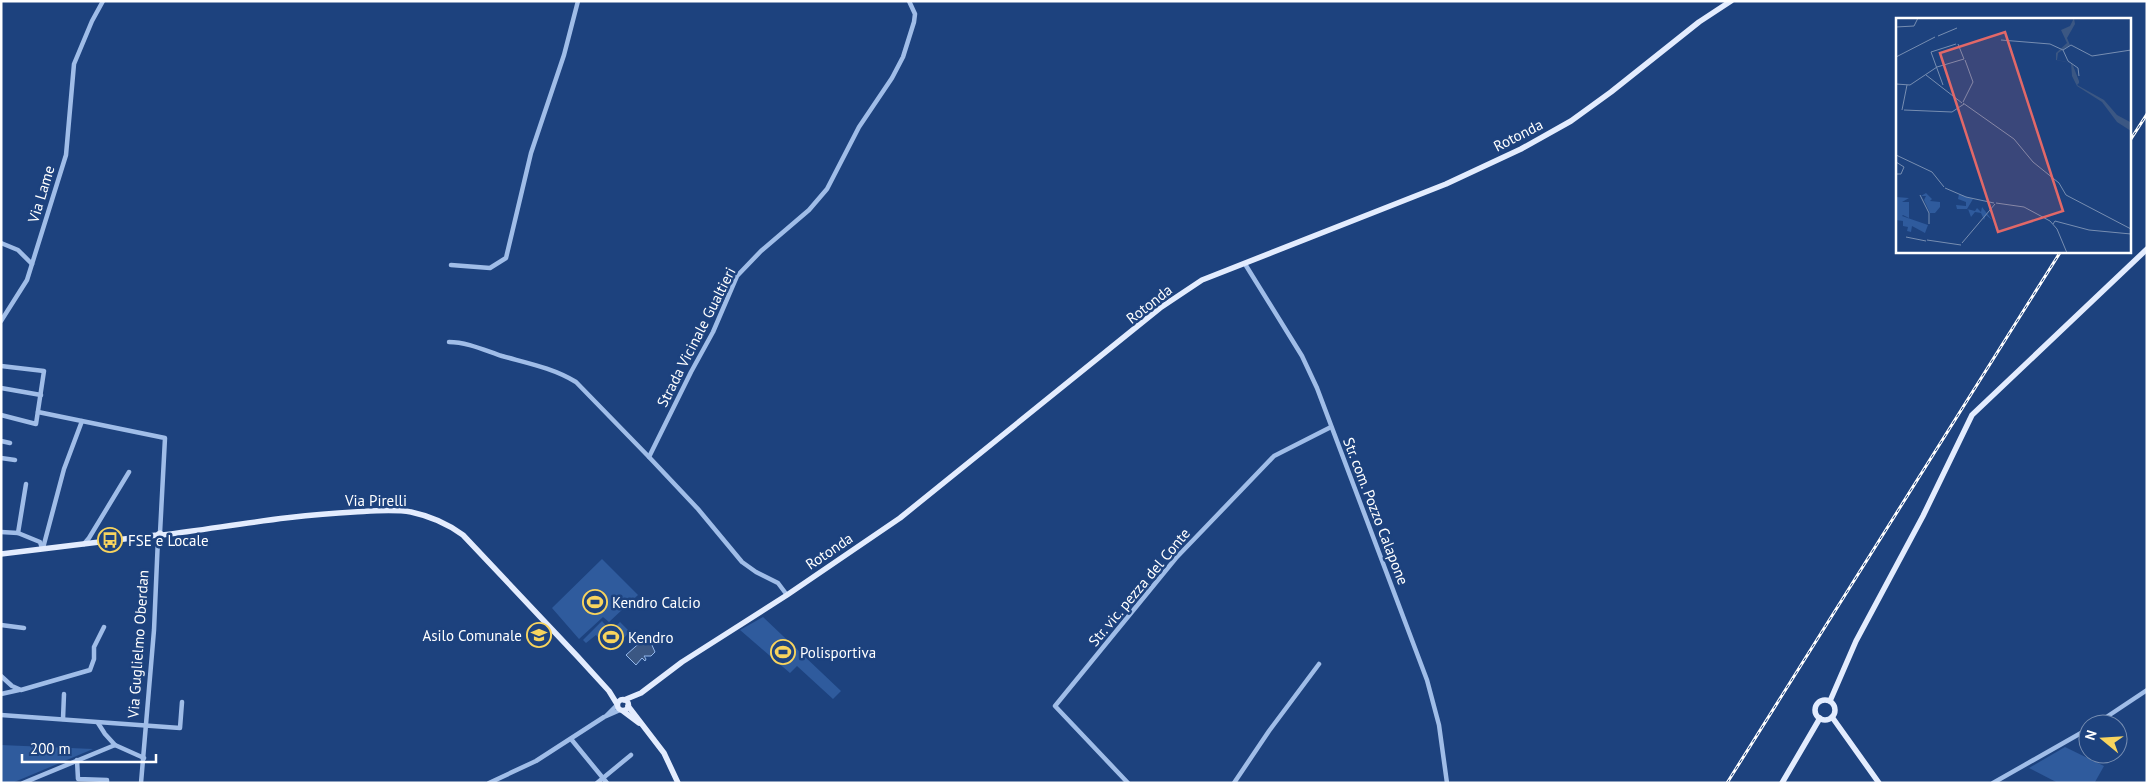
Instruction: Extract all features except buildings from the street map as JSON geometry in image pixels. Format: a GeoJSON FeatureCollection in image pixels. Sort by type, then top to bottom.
{"type":"FeatureCollection","features":[{"type":"Feature","properties":{"kind":"main road","name":"Rotonda"},"geometry":{"type":"LineString","coordinates":[[619,708],[624,700],[641,693],[682,662],[787,595],[912,508],[1160,308],[1202,280],[1446,184],[1521,149],[1571,121],[1611,92],[1699,22],[1731,1]]}},
{"type":"Feature","properties":{"kind":"main road"},"geometry":{"type":"LineString","coordinates":[[1830,701],[1856,641],[1923,516],[1972,415],[2147,249]]}},
{"type":"Feature","properties":{"kind":"main road","name":"Via Pirelli"},"geometry":{"type":"LineString","coordinates":[[1,554],[330,513],[411,512],[434,519],[463,535],[609,691],[619,708]]}},
{"type":"Feature","properties":{"kind":"main road","name":"Via Pirelli"},"geometry":{"type":"LineString","coordinates":[[609,691],[624,700],[643,726]]}},
{"type":"Feature","properties":{"kind":"main road"},"geometry":{"type":"LineString","coordinates":[[619,708],[628,706],[641,693]]}},
{"type":"Feature","properties":{"kind":"main road"},"geometry":{"type":"LineString","coordinates":[[1822,700],[1830,701],[1835,709],[1832,717],[1827,720],[1820,718],[1816,712],[1817,705],[1822,700]]}},
{"type":"Feature","properties":{"kind":"main road"},"geometry":{"type":"LineString","coordinates":[[619,708],[643,726],[664,753],[678,783]]}},
{"type":"Feature","properties":{"kind":"main road"},"geometry":{"type":"LineString","coordinates":[[1832,717],[1879,783]]}},
{"type":"Feature","properties":{"kind":"main road"},"geometry":{"type":"LineString","coordinates":[[1782,783],[1820,718]]}},
{"type":"Feature","properties":{"kind":"street","name":"Via Lame"},"geometry":{"type":"LineString","coordinates":[[1,322],[27,280],[66,155],[74,65],[92,20],[103,1]]}},
{"type":"Feature","properties":{"kind":"street"},"geometry":{"type":"LineString","coordinates":[[451,265],[490,268],[506,258],[531,153],[564,55],[578,1]]}},
{"type":"Feature","properties":{"kind":"street","name":"Strada Vicinale Gualtieri"},"geometry":{"type":"LineString","coordinates":[[649,457],[713,332],[737,276],[762,251],[809,210],[827,189],[859,128],[892,78],[908,45],[914,22],[914,14],[909,1]]}},
{"type":"Feature","properties":{"kind":"street"},"geometry":{"type":"LineString","coordinates":[[1,243],[18,250],[32,264]]}},
{"type":"Feature","properties":{"kind":"street","name":"Str. com. Pozzo Calapone"},"geometry":{"type":"LineString","coordinates":[[1245,264],[1302,356],[1314,381],[1427,680],[1439,726],[1447,783]]}},
{"type":"Feature","properties":{"kind":"street"},"geometry":{"type":"LineString","coordinates":[[449,342],[474,346],[562,373],[576,382],[698,509],[742,562],[756,572],[778,582],[787,595]]}},
{"type":"Feature","properties":{"kind":"street"},"geometry":{"type":"LineString","coordinates":[[1,366],[44,371],[36,424],[1,415]]}},
{"type":"Feature","properties":{"kind":"street"},"geometry":{"type":"LineString","coordinates":[[1,388],[41,395]]}},
{"type":"Feature","properties":{"kind":"street"},"geometry":{"type":"LineString","coordinates":[[38,412],[82,421],[64,469],[43,548]]}},
{"type":"Feature","properties":{"kind":"street","name":"Via Guglielmo Oberdan"},"geometry":{"type":"LineString","coordinates":[[82,421],[165,438],[154,630],[142,783]]}},
{"type":"Feature","properties":{"kind":"street","name":"Str. vic. pezza del Conte"},"geometry":{"type":"LineString","coordinates":[[1128,783],[1055,706],[1176,558],[1274,456],[1330,427]]}},
{"type":"Feature","properties":{"kind":"street"},"geometry":{"type":"LineString","coordinates":[[1,441],[10,443]]}},
{"type":"Feature","properties":{"kind":"street"},"geometry":{"type":"LineString","coordinates":[[1,458],[15,460]]}},
{"type":"Feature","properties":{"kind":"street"},"geometry":{"type":"LineString","coordinates":[[84,544],[129,472]]}},
{"type":"Feature","properties":{"kind":"street"},"geometry":{"type":"LineString","coordinates":[[18,533],[26,484]]}},
{"type":"Feature","properties":{"kind":"street"},"geometry":{"type":"LineString","coordinates":[[1,532],[18,533],[40,542],[43,548]]}},
{"type":"Feature","properties":{"kind":"street"},"geometry":{"type":"LineString","coordinates":[[1,625],[24,628]]}},
{"type":"Feature","properties":{"kind":"street"},"geometry":{"type":"LineString","coordinates":[[1,694],[90,670],[94,659],[94,647],[104,626]]}},
{"type":"Feature","properties":{"kind":"street"},"geometry":{"type":"LineString","coordinates":[[1234,783],[1269,731],[1319,664]]}},
{"type":"Feature","properties":{"kind":"street"},"geometry":{"type":"LineString","coordinates":[[1,676],[12,686],[21,690]]}},
{"type":"Feature","properties":{"kind":"street"},"geometry":{"type":"LineString","coordinates":[[2111,714],[2147,690]]}},
{"type":"Feature","properties":{"kind":"street"},"geometry":{"type":"LineString","coordinates":[[63,719],[64,694]]}},
{"type":"Feature","properties":{"kind":"street"},"geometry":{"type":"LineString","coordinates":[[1,715],[180,728],[182,702]]}},
{"type":"Feature","properties":{"kind":"street"},"geometry":{"type":"LineString","coordinates":[[489,783],[536,761],[619,708]]}},
{"type":"Feature","properties":{"kind":"street"},"geometry":{"type":"LineString","coordinates":[[98,723],[104,734],[115,745],[144,758]]}},
{"type":"Feature","properties":{"kind":"street"},"geometry":{"type":"LineString","coordinates":[[1993,783],[2078,735]]}},
{"type":"Feature","properties":{"kind":"street"},"geometry":{"type":"LineString","coordinates":[[570,739],[606,783]]}},
{"type":"Feature","properties":{"kind":"street"},"geometry":{"type":"LineString","coordinates":[[23,783],[115,745]]}},
{"type":"Feature","properties":{"kind":"street"},"geometry":{"type":"LineString","coordinates":[[597,783],[631,755]]}},
{"type":"Feature","properties":{"kind":"street"},"geometry":{"type":"LineString","coordinates":[[78,760],[78,779],[107,780],[107,783]]}},
{"type":"Feature","properties":{"kind":"shaded area","name":"Kendro Calcio"},"geometry":{"type":"Polygon","coordinates":[[[602,559],[638,595],[609,622],[603,617],[579,639],[552,608],[602,559]]]}},
{"type":"Feature","properties":{"kind":"shaded area","name":"Polisportiva"},"geometry":{"type":"Polygon","coordinates":[[[763,617],[841,691],[833,699],[797,666],[790,673],[740,630],[763,617]]]}},
{"type":"Feature","properties":{"kind":"shaded area","name":"Kendro"},"geometry":{"type":"Polygon","coordinates":[[[602,621],[609,629],[612,626],[614,628],[620,622],[630,632],[610,651],[596,635],[586,643],[583,640],[602,621]]]}},
{"type":"Feature","properties":{"kind":"shaded area","name":"Kendro"},"geometry":{"type":"Polygon","coordinates":[[[644,639],[651,643],[655,652],[651,656],[644,656],[645,661],[642,658],[636,665],[626,655],[644,639]]]}},
{"type":"Feature","properties":{"kind":"shaded area"},"geometry":{"type":"Polygon","coordinates":[[[1,745],[93,749],[12,783],[1,783],[1,745]]]}},
{"type":"Feature","properties":{"kind":"shaded area"},"geometry":{"type":"Polygon","coordinates":[[[2065,747],[2078,753],[2078,764],[2100,764],[2104,766],[2096,783],[2058,783],[2029,768],[2065,747]]]}},
{"type":"Feature","properties":{"kind":"railway"},"geometry":{"type":"LineString","coordinates":[[2130,140],[2147,114]]}},
{"type":"Feature","properties":{"kind":"railway"},"geometry":{"type":"LineString","coordinates":[[1727,783],[2060,252]]}},
{"type":"Feature","properties":{"kind":"place","name":"FSE e Locale"},"geometry":{"type":"Point","coordinates":[110,540]}},
{"type":"Feature","properties":{"kind":"place","name":"Kendro Calcio"},"geometry":{"type":"Point","coordinates":[595,602]}},
{"type":"Feature","properties":{"kind":"place","name":"Asilo Comunale"},"geometry":{"type":"Point","coordinates":[539,635]}},
{"type":"Feature","properties":{"kind":"place","name":"Kendro"},"geometry":{"type":"Point","coordinates":[611,637]}},
{"type":"Feature","properties":{"kind":"place","name":"Polisportiva"},"geometry":{"type":"Point","coordinates":[783,652]}}]}
